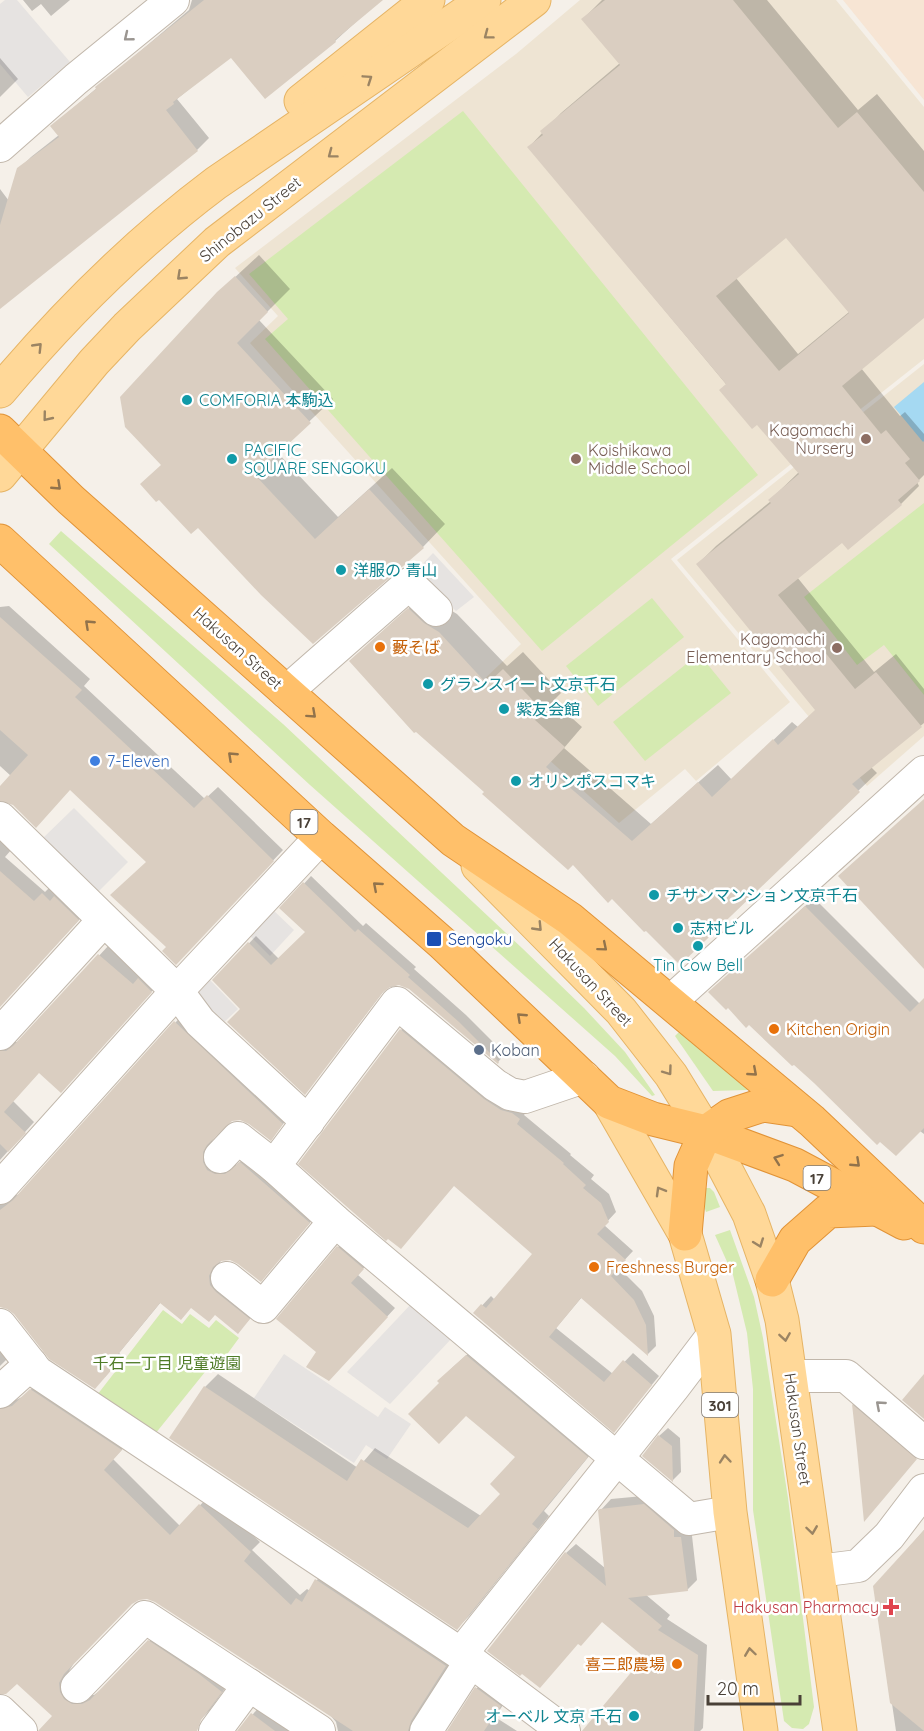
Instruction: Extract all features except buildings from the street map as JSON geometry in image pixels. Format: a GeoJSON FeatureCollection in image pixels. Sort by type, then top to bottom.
{"type":"FeatureCollection","features":[{"type":"Feature","properties":{"kind":"highway","name":"Hakusan Street"},"geometry":{"type":"LineString","coordinates":[[6,452],[71,500],[453,840]]}},
{"type":"Feature","properties":{"kind":"highway","name":"17"},"geometry":{"type":"LineString","coordinates":[[0,541],[321,837],[442,943],[609,1102],[653,1119],[706,1132],[795,1165],[924,1233]]}},
{"type":"Feature","properties":{"kind":"highway","name":"17"},"geometry":{"type":"LineString","coordinates":[[453,840],[570,919],[812,1121],[924,1227]]}},
{"type":"Feature","properties":{"kind":"highway","name":"17"},"geometry":{"type":"LineString","coordinates":[[706,1132],[729,1116],[763,1104],[797,1110]]}},
{"type":"Feature","properties":{"kind":"highway"},"geometry":{"type":"LineString","coordinates":[[685,1234],[691,1166],[706,1132]]}},
{"type":"Feature","properties":{"kind":"highway","name":"17"},"geometry":{"type":"LineString","coordinates":[[772,1280],[795,1240],[828,1211],[877,1209]]}},
{"type":"Feature","properties":{"kind":"main road"},"geometry":{"type":"LineString","coordinates":[[216,183],[230,163],[269,126],[428,0]]}},
{"type":"Feature","properties":{"kind":"main road"},"geometry":{"type":"LineString","coordinates":[[0,391],[32,352],[89,294],[173,215],[216,183],[484,0]]}},
{"type":"Feature","properties":{"kind":"main road","name":"Shinobazu Street"},"geometry":{"type":"LineString","coordinates":[[6,452],[72,387],[127,327],[217,242],[534,0]]}},
{"type":"Feature","properties":{"kind":"main road","name":"Hakusan Street"},"geometry":{"type":"LineString","coordinates":[[453,840],[621,1011],[671,1075],[706,1132],[748,1214],[772,1280],[782,1320],[840,1731]]}},
{"type":"Feature","properties":{"kind":"main road","name":"301"},"geometry":{"type":"LineString","coordinates":[[609,1102],[685,1234],[714,1334],[730,1512],[760,1731]]}},
{"type":"Feature","properties":{"kind":"street"},"geometry":{"type":"LineString","coordinates":[[0,146],[76,79],[173,0]]}},
{"type":"Feature","properties":{"kind":"street"},"geometry":{"type":"LineString","coordinates":[[286,692],[409,584],[436,610]]}},
{"type":"Feature","properties":{"kind":"street"},"geometry":{"type":"LineString","coordinates":[[670,1002],[924,772]]}},
{"type":"Feature","properties":{"kind":"street"},"geometry":{"type":"LineString","coordinates":[[0,818],[177,991],[200,1022],[308,1122]]}},
{"type":"Feature","properties":{"kind":"street"},"geometry":{"type":"LineString","coordinates":[[0,1188],[177,991],[321,837]]}},
{"type":"Feature","properties":{"kind":"street"},"geometry":{"type":"LineString","coordinates":[[0,1034],[103,921]]}},
{"type":"Feature","properties":{"kind":"street"},"geometry":{"type":"LineString","coordinates":[[274,1166],[397,1003],[495,1085],[510,1094],[525,1097],[584,1077]]}},
{"type":"Feature","properties":{"kind":"street"},"geometry":{"type":"LineString","coordinates":[[220,1157],[238,1137],[689,1519],[730,1512]]}},
{"type":"Feature","properties":{"kind":"street"},"geometry":{"type":"LineString","coordinates":[[227,1278],[263,1307],[335,1221]]}},
{"type":"Feature","properties":{"kind":"street"},"geometry":{"type":"LineString","coordinates":[[0,1325],[37,1372],[466,1657],[564,1731]]}},
{"type":"Feature","properties":{"kind":"street"},"geometry":{"type":"LineString","coordinates":[[426,1731],[466,1657],[617,1457],[714,1334]]}},
{"type":"Feature","properties":{"kind":"street"},"geometry":{"type":"LineString","coordinates":[[0,1392],[31,1364]]}},
{"type":"Feature","properties":{"kind":"street"},"geometry":{"type":"LineString","coordinates":[[791,1376],[846,1376],[924,1443]]}},
{"type":"Feature","properties":{"kind":"street"},"geometry":{"type":"LineString","coordinates":[[818,1571],[858,1566],[888,1536],[924,1490]]}},
{"type":"Feature","properties":{"kind":"street"},"geometry":{"type":"LineString","coordinates":[[77,1687],[145,1617],[319,1731]]}},
{"type":"Feature","properties":{"kind":"street"},"geometry":{"type":"LineString","coordinates":[[215,1731],[249,1685]]}},
{"type":"Feature","properties":{"kind":"street"},"geometry":{"type":"LineString","coordinates":[[0,1710],[21,1731]]}},
{"type":"Feature","properties":{"kind":"shaded area"},"geometry":{"type":"Polygon","coordinates":[[[5,0],[17,0],[70,62],[28,97],[0,64],[0,4],[5,0]]]}},
{"type":"Feature","properties":{"kind":"shaded area","name":"Koishikawa Middle School"},"geometry":{"type":"Polygon","coordinates":[[[580,0],[836,0],[924,107],[924,359],[671,559],[790,702],[696,781],[685,769],[619,823],[526,739],[455,707],[521,644],[250,343],[278,316],[235,268],[516,54],[580,0]]]}},
{"type":"Feature","properties":{"kind":"shaded area"},"geometry":{"type":"Polygon","coordinates":[[[843,0],[924,0],[924,100],[843,0]]]}},
{"type":"Feature","properties":{"kind":"shaded area","name":"Kagomachi Elementary School"},"geometry":{"type":"Polygon","coordinates":[[[924,364],[924,736],[867,786],[677,560],[924,364]]]}},
{"type":"Feature","properties":{"kind":"shaded area"},"geometry":{"type":"Polygon","coordinates":[[[433,553],[474,597],[456,611],[415,572],[433,553]]]}},
{"type":"Feature","properties":{"kind":"shaded area"},"geometry":{"type":"Polygon","coordinates":[[[74,808],[128,862],[96,894],[42,839],[74,808]]]}},
{"type":"Feature","properties":{"kind":"shaded area"},"geometry":{"type":"Polygon","coordinates":[[[271,908],[294,930],[270,956],[247,933],[271,908]]]}},
{"type":"Feature","properties":{"kind":"shaded area"},"geometry":{"type":"Polygon","coordinates":[[[210,980],[238,1009],[221,1025],[194,996],[210,980]]]}},
{"type":"Feature","properties":{"kind":"shaded area"},"geometry":{"type":"Polygon","coordinates":[[[413,1302],[452,1338],[390,1404],[347,1372],[413,1302]]]}},
{"type":"Feature","properties":{"kind":"shaded area"},"geometry":{"type":"Polygon","coordinates":[[[284,1354],[378,1417],[385,1407],[411,1424],[387,1459],[366,1445],[354,1463],[254,1398],[284,1354]]]}},
{"type":"Feature","properties":{"kind":"green space"},"geometry":{"type":"Polygon","coordinates":[[[463,111],[758,475],[542,651],[265,339],[288,319],[249,274],[463,111]]]}},
{"type":"Feature","properties":{"kind":"green space"},"geometry":{"type":"Polygon","coordinates":[[[924,503],[924,695],[884,645],[857,665],[804,597],[924,503]]]}},
{"type":"Feature","properties":{"kind":"green space"},"geometry":{"type":"Polygon","coordinates":[[[61,531],[283,724],[522,948],[584,1008],[625,1052],[655,1095],[652,1096],[615,1056],[310,785],[49,544],[61,531]]]}},
{"type":"Feature","properties":{"kind":"green space"},"geometry":{"type":"Polygon","coordinates":[[[652,598],[684,637],[598,706],[566,666],[652,598]]]}},
{"type":"Feature","properties":{"kind":"green space"},"geometry":{"type":"Polygon","coordinates":[[[699,654],[731,693],[645,761],[613,722],[699,654]]]}},
{"type":"Feature","properties":{"kind":"green space"},"geometry":{"type":"Polygon","coordinates":[[[683,1028],[752,1085],[747,1090],[713,1091],[675,1036],[683,1028]]]}},
{"type":"Feature","properties":{"kind":"green space"},"geometry":{"type":"Polygon","coordinates":[[[705,1188],[710,1188],[714,1192],[720,1207],[706,1212],[701,1197],[705,1188]]]}},
{"type":"Feature","properties":{"kind":"green space"},"geometry":{"type":"Polygon","coordinates":[[[730,1230],[754,1297],[763,1338],[788,1498],[814,1707],[809,1724],[803,1729],[792,1728],[784,1721],[753,1510],[753,1389],[747,1333],[733,1275],[715,1235],[730,1230]]]}},
{"type":"Feature","properties":{"kind":"green space","name":"千石一丁目 児童遊園"},"geometry":{"type":"Polygon","coordinates":[[[163,1310],[182,1324],[190,1314],[209,1328],[216,1320],[239,1338],[217,1368],[209,1367],[151,1439],[94,1399],[163,1310]]]}},
{"type":"Feature","properties":{"kind":"water"},"geometry":{"type":"Polygon","coordinates":[[[924,382],[924,441],[923,442],[894,407],[924,382]]]}},
{"type":"Feature","properties":{"kind":"place","name":"COMFORIA 本駒込"},"geometry":{"type":"Point","coordinates":[187,400]}},
{"type":"Feature","properties":{"kind":"place","name":"Kagomachi Nursery"},"geometry":{"type":"Point","coordinates":[866,439]}},
{"type":"Feature","properties":{"kind":"place","name":"PACIFIC SQUARE SENGOKU"},"geometry":{"type":"Point","coordinates":[232,459]}},
{"type":"Feature","properties":{"kind":"place","name":"Koishikawa Middle School"},"geometry":{"type":"Point","coordinates":[576,459]}},
{"type":"Feature","properties":{"kind":"place","name":"洋服の 青山"},"geometry":{"type":"Point","coordinates":[341,570]}},
{"type":"Feature","properties":{"kind":"place","name":"藪そば"},"geometry":{"type":"Point","coordinates":[380,647]}},
{"type":"Feature","properties":{"kind":"place","name":"Kagomachi Elementary School"},"geometry":{"type":"Point","coordinates":[837,648]}},
{"type":"Feature","properties":{"kind":"place","name":"グランスイート文京千石"},"geometry":{"type":"Point","coordinates":[428,684]}},
{"type":"Feature","properties":{"kind":"place","name":"紫友会館"},"geometry":{"type":"Point","coordinates":[504,709]}},
{"type":"Feature","properties":{"kind":"place","name":"7-Eleven"},"geometry":{"type":"Point","coordinates":[95,761]}},
{"type":"Feature","properties":{"kind":"place","name":"オリンポスコマキ"},"geometry":{"type":"Point","coordinates":[516,781]}},
{"type":"Feature","properties":{"kind":"place","name":"チサンマンション文京千石"},"geometry":{"type":"Point","coordinates":[654,895]}},
{"type":"Feature","properties":{"kind":"place","name":"志村ビル"},"geometry":{"type":"Point","coordinates":[678,928]}},
{"type":"Feature","properties":{"kind":"place","name":"Sengoku"},"geometry":{"type":"Point","coordinates":[434,939]}},
{"type":"Feature","properties":{"kind":"place","name":"Tin Cow Bell"},"geometry":{"type":"Point","coordinates":[698,946]}},
{"type":"Feature","properties":{"kind":"place","name":"Kitchen Origin"},"geometry":{"type":"Point","coordinates":[774,1029]}},
{"type":"Feature","properties":{"kind":"place","name":"Koban"},"geometry":{"type":"Point","coordinates":[479,1050]}},
{"type":"Feature","properties":{"kind":"place","name":"Freshness Burger"},"geometry":{"type":"Point","coordinates":[594,1267]}},
{"type":"Feature","properties":{"kind":"place","name":"Hakusan Pharmacy"},"geometry":{"type":"Point","coordinates":[891,1607]}},
{"type":"Feature","properties":{"kind":"place","name":"喜三郎農場"},"geometry":{"type":"Point","coordinates":[677,1664]}},
{"type":"Feature","properties":{"kind":"place","name":"オーベル 文京 千石"},"geometry":{"type":"Point","coordinates":[634,1716]}}]}
